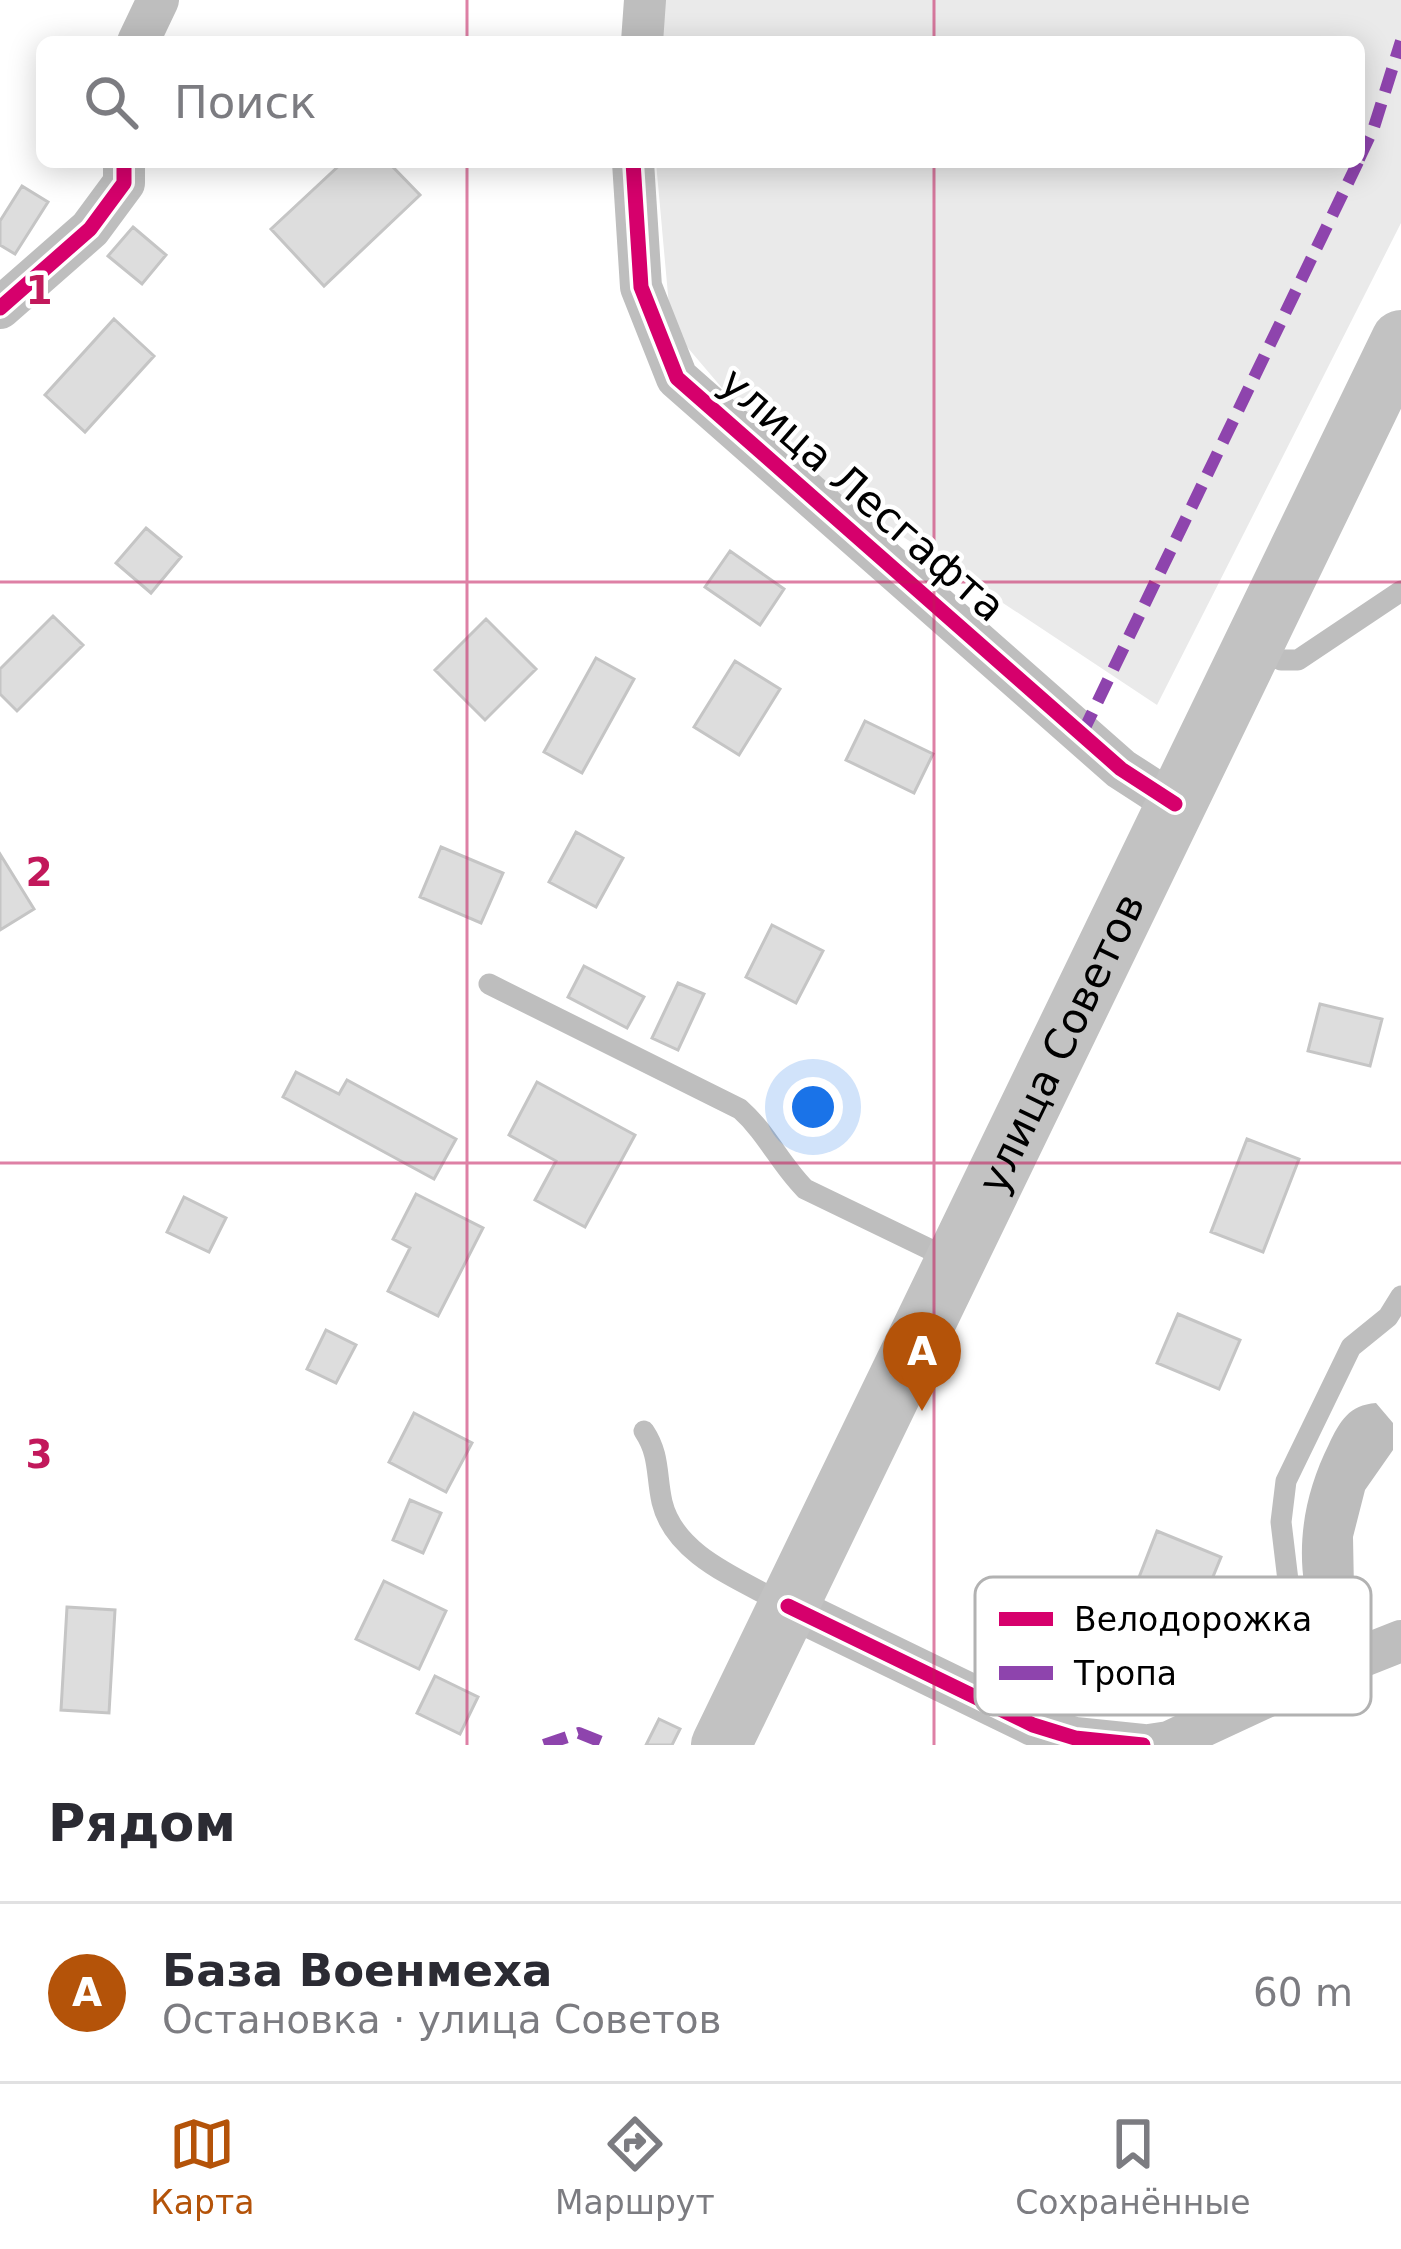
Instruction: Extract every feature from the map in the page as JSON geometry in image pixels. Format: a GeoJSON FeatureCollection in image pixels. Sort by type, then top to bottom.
{"type":"FeatureCollection","features":[{"type":"Feature","properties":{"kind":"main road","name":"улица Советов"},"geometry":{"type":"LineString","coordinates":[[721,1745],[1401,340]]}},
{"type":"Feature","properties":{"kind":"street"},"geometry":{"type":"LineString","coordinates":[[141,36],[158,0]]}},
{"type":"Feature","properties":{"kind":"street"},"geometry":{"type":"LineString","coordinates":[[643,36],[646,0]]}},
{"type":"Feature","properties":{"kind":"street"},"geometry":{"type":"LineString","coordinates":[[0,308],[90,229],[124,183],[124,168]]}},
{"type":"Feature","properties":{"kind":"street","name":"улица Лесгафта"},"geometry":{"type":"LineString","coordinates":[[633,168],[641,287],[677,378],[1121,769],[1174,804]]}},
{"type":"Feature","properties":{"kind":"street"},"geometry":{"type":"LineString","coordinates":[[788,1606],[975,1697]]}},
{"type":"Feature","properties":{"kind":"street"},"geometry":{"type":"LineString","coordinates":[[1371,1653],[1401,1641]]}},
{"type":"Feature","properties":{"kind":"street"},"geometry":{"type":"LineString","coordinates":[[1012,1715],[1075,1738],[1146,1745],[1169,1742],[1227,1715]]}},
{"type":"Feature","properties":{"kind":"lane"},"geometry":{"type":"LineString","coordinates":[[1252,646],[1282,660],[1298,660],[1401,591]]}},
{"type":"Feature","properties":{"kind":"lane"},"geometry":{"type":"LineString","coordinates":[[489,984],[740,1108],[761,1128],[805,1189],[955,1262]]}},
{"type":"Feature","properties":{"kind":"lane"},"geometry":{"type":"LineString","coordinates":[[1288,1577],[1281,1522],[1286,1481],[1351,1347],[1388,1317],[1401,1296]]}},
{"type":"Feature","properties":{"kind":"lane"},"geometry":{"type":"LineString","coordinates":[[644,1431],[655,1448],[669,1524],[686,1546],[788,1606]]}},
{"type":"Feature","properties":{"kind":"shaded area"},"geometry":{"type":"Polygon","coordinates":[[[659,0],[1401,0],[1401,223],[1157,705],[778,454],[671,328],[657,168],[1365,168],[1365,36],[658,36],[659,0]]]}},
{"type":"Feature","properties":{"kind":"shaded area"},"geometry":{"type":"Polygon","coordinates":[[[1376,1403],[1393,1423],[1393,1450],[1365,1490],[1353,1537],[1354,1577],[1303,1577],[1306,1509],[1319,1465],[1342,1421],[1359,1407],[1376,1403]]]}},
{"type":"Feature","properties":{"kind":"building"},"geometry":{"type":"Polygon","coordinates":[[[337,168],[394,168],[420,195],[324,286],[271,229],[337,168]]]}},
{"type":"Feature","properties":{"kind":"building"},"geometry":{"type":"Polygon","coordinates":[[[22,186],[48,202],[15,254],[0,245],[0,221],[22,186]]]}},
{"type":"Feature","properties":{"kind":"building"},"geometry":{"type":"Polygon","coordinates":[[[133,227],[166,255],[142,284],[108,256],[133,227]]]}},
{"type":"Feature","properties":{"kind":"building"},"geometry":{"type":"Polygon","coordinates":[[[114,319],[154,356],[85,432],[45,395],[114,319]]]}},
{"type":"Feature","properties":{"kind":"building"},"geometry":{"type":"Polygon","coordinates":[[[146,528],[181,557],[151,593],[116,563],[146,528]]]}},
{"type":"Feature","properties":{"kind":"building"},"geometry":{"type":"Polygon","coordinates":[[[730,551],[784,589],[760,625],[705,587],[730,551]]]}},
{"type":"Feature","properties":{"kind":"building"},"geometry":{"type":"Polygon","coordinates":[[[53,616],[83,645],[17,711],[0,694],[0,669],[53,616]]]}},
{"type":"Feature","properties":{"kind":"building"},"geometry":{"type":"Polygon","coordinates":[[[486,619],[536,669],[485,720],[435,670],[486,619]]]}},
{"type":"Feature","properties":{"kind":"building"},"geometry":{"type":"Polygon","coordinates":[[[596,658],[634,679],[582,773],[544,752],[596,658]]]}},
{"type":"Feature","properties":{"kind":"building"},"geometry":{"type":"Polygon","coordinates":[[[735,661],[780,689],[739,755],[694,727],[735,661]]]}},
{"type":"Feature","properties":{"kind":"building"},"geometry":{"type":"Polygon","coordinates":[[[865,721],[933,754],[914,793],[846,760],[865,721]]]}},
{"type":"Feature","properties":{"kind":"building"},"geometry":{"type":"Polygon","coordinates":[[[576,832],[623,858],[596,907],[549,882],[576,832]]]}},
{"type":"Feature","properties":{"kind":"building"},"geometry":{"type":"Polygon","coordinates":[[[441,847],[503,873],[481,923],[420,897],[441,847]]]}},
{"type":"Feature","properties":{"kind":"building"},"geometry":{"type":"Polygon","coordinates":[[[0,854],[34,909],[0,930],[0,854]]]}},
{"type":"Feature","properties":{"kind":"building"},"geometry":{"type":"Polygon","coordinates":[[[772,925],[823,951],[796,1003],[746,977],[772,925]]]}},
{"type":"Feature","properties":{"kind":"building"},"geometry":{"type":"Polygon","coordinates":[[[584,966],[644,997],[627,1028],[568,997],[584,966]]]}},
{"type":"Feature","properties":{"kind":"building"},"geometry":{"type":"Polygon","coordinates":[[[678,983],[704,994],[678,1050],[652,1038],[678,983]]]}},
{"type":"Feature","properties":{"kind":"building"},"geometry":{"type":"Polygon","coordinates":[[[1320,1004],[1382,1019],[1370,1066],[1308,1051],[1320,1004]]]}},
{"type":"Feature","properties":{"kind":"building"},"geometry":{"type":"Polygon","coordinates":[[[296,1072],[339,1094],[347,1080],[456,1139],[434,1179],[283,1097],[296,1072]]]}},
{"type":"Feature","properties":{"kind":"building"},"geometry":{"type":"Polygon","coordinates":[[[537,1082],[635,1135],[585,1227],[535,1200],[556,1161],[509,1135],[537,1082]]]}},
{"type":"Feature","properties":{"kind":"building"},"geometry":{"type":"Polygon","coordinates":[[[1247,1139],[1299,1159],[1263,1252],[1211,1232],[1247,1139]]]}},
{"type":"Feature","properties":{"kind":"building"},"geometry":{"type":"Polygon","coordinates":[[[416,1194],[483,1228],[438,1316],[388,1291],[410,1248],[393,1239],[416,1194]]]}},
{"type":"Feature","properties":{"kind":"building"},"geometry":{"type":"Polygon","coordinates":[[[184,1197],[226,1218],[209,1252],[167,1232],[184,1197]]]}},
{"type":"Feature","properties":{"kind":"building"},"geometry":{"type":"Polygon","coordinates":[[[1178,1314],[1240,1340],[1219,1389],[1157,1363],[1178,1314]]]}},
{"type":"Feature","properties":{"kind":"building"},"geometry":{"type":"Polygon","coordinates":[[[326,1330],[356,1345],[336,1383],[307,1369],[326,1330]]]}},
{"type":"Feature","properties":{"kind":"building"},"geometry":{"type":"Polygon","coordinates":[[[414,1413],[472,1443],[446,1492],[389,1462],[414,1413]]]}},
{"type":"Feature","properties":{"kind":"building"},"geometry":{"type":"Polygon","coordinates":[[[410,1500],[441,1513],[423,1553],[393,1540],[410,1500]]]}},
{"type":"Feature","properties":{"kind":"building"},"geometry":{"type":"Polygon","coordinates":[[[1157,1531],[1221,1557],[1213,1577],[1139,1577],[1157,1531]]]}},
{"type":"Feature","properties":{"kind":"building"},"geometry":{"type":"Polygon","coordinates":[[[384,1581],[446,1611],[419,1669],[356,1639],[384,1581]]]}},
{"type":"Feature","properties":{"kind":"building"},"geometry":{"type":"Polygon","coordinates":[[[67,1607],[115,1610],[109,1713],[61,1710],[67,1607]]]}},
{"type":"Feature","properties":{"kind":"building"},"geometry":{"type":"Polygon","coordinates":[[[435,1676],[478,1697],[460,1734],[417,1713],[435,1676]]]}},
{"type":"Feature","properties":{"kind":"building"},"geometry":{"type":"Polygon","coordinates":[[[659,1719],[680,1729],[672,1745],[646,1745],[659,1719]]]}},
{"type":"Feature","properties":{"kind":"marked path"},"geometry":{"type":"LineString","coordinates":[[1365,146],[1401,41]]}},
{"type":"Feature","properties":{"kind":"marked path"},"geometry":{"type":"LineString","coordinates":[[1082,734],[1355,168]]}},
{"type":"Feature","properties":{"kind":"marked path"},"geometry":{"type":"LineString","coordinates":[[544,1745],[579,1733],[609,1745]]}},
{"type":"Feature","properties":{"kind":"cycle path"},"geometry":{"type":"LineString","coordinates":[[0,308],[90,229],[124,183],[124,168]]}},
{"type":"Feature","properties":{"kind":"cycle path"},"geometry":{"type":"LineString","coordinates":[[633,168],[641,287],[677,378],[1121,769],[1175,804]]}},
{"type":"Feature","properties":{"kind":"cycle path"},"geometry":{"type":"LineString","coordinates":[[788,1606],[975,1697]]}},
{"type":"Feature","properties":{"kind":"cycle path"},"geometry":{"type":"LineString","coordinates":[[1012,1715],[1075,1738],[1143,1745]]}},
{"type":"Feature","properties":{"kind":"place","name":"База Военмеха"},"geometry":{"type":"Point","coordinates":[922,1411]}}]}
